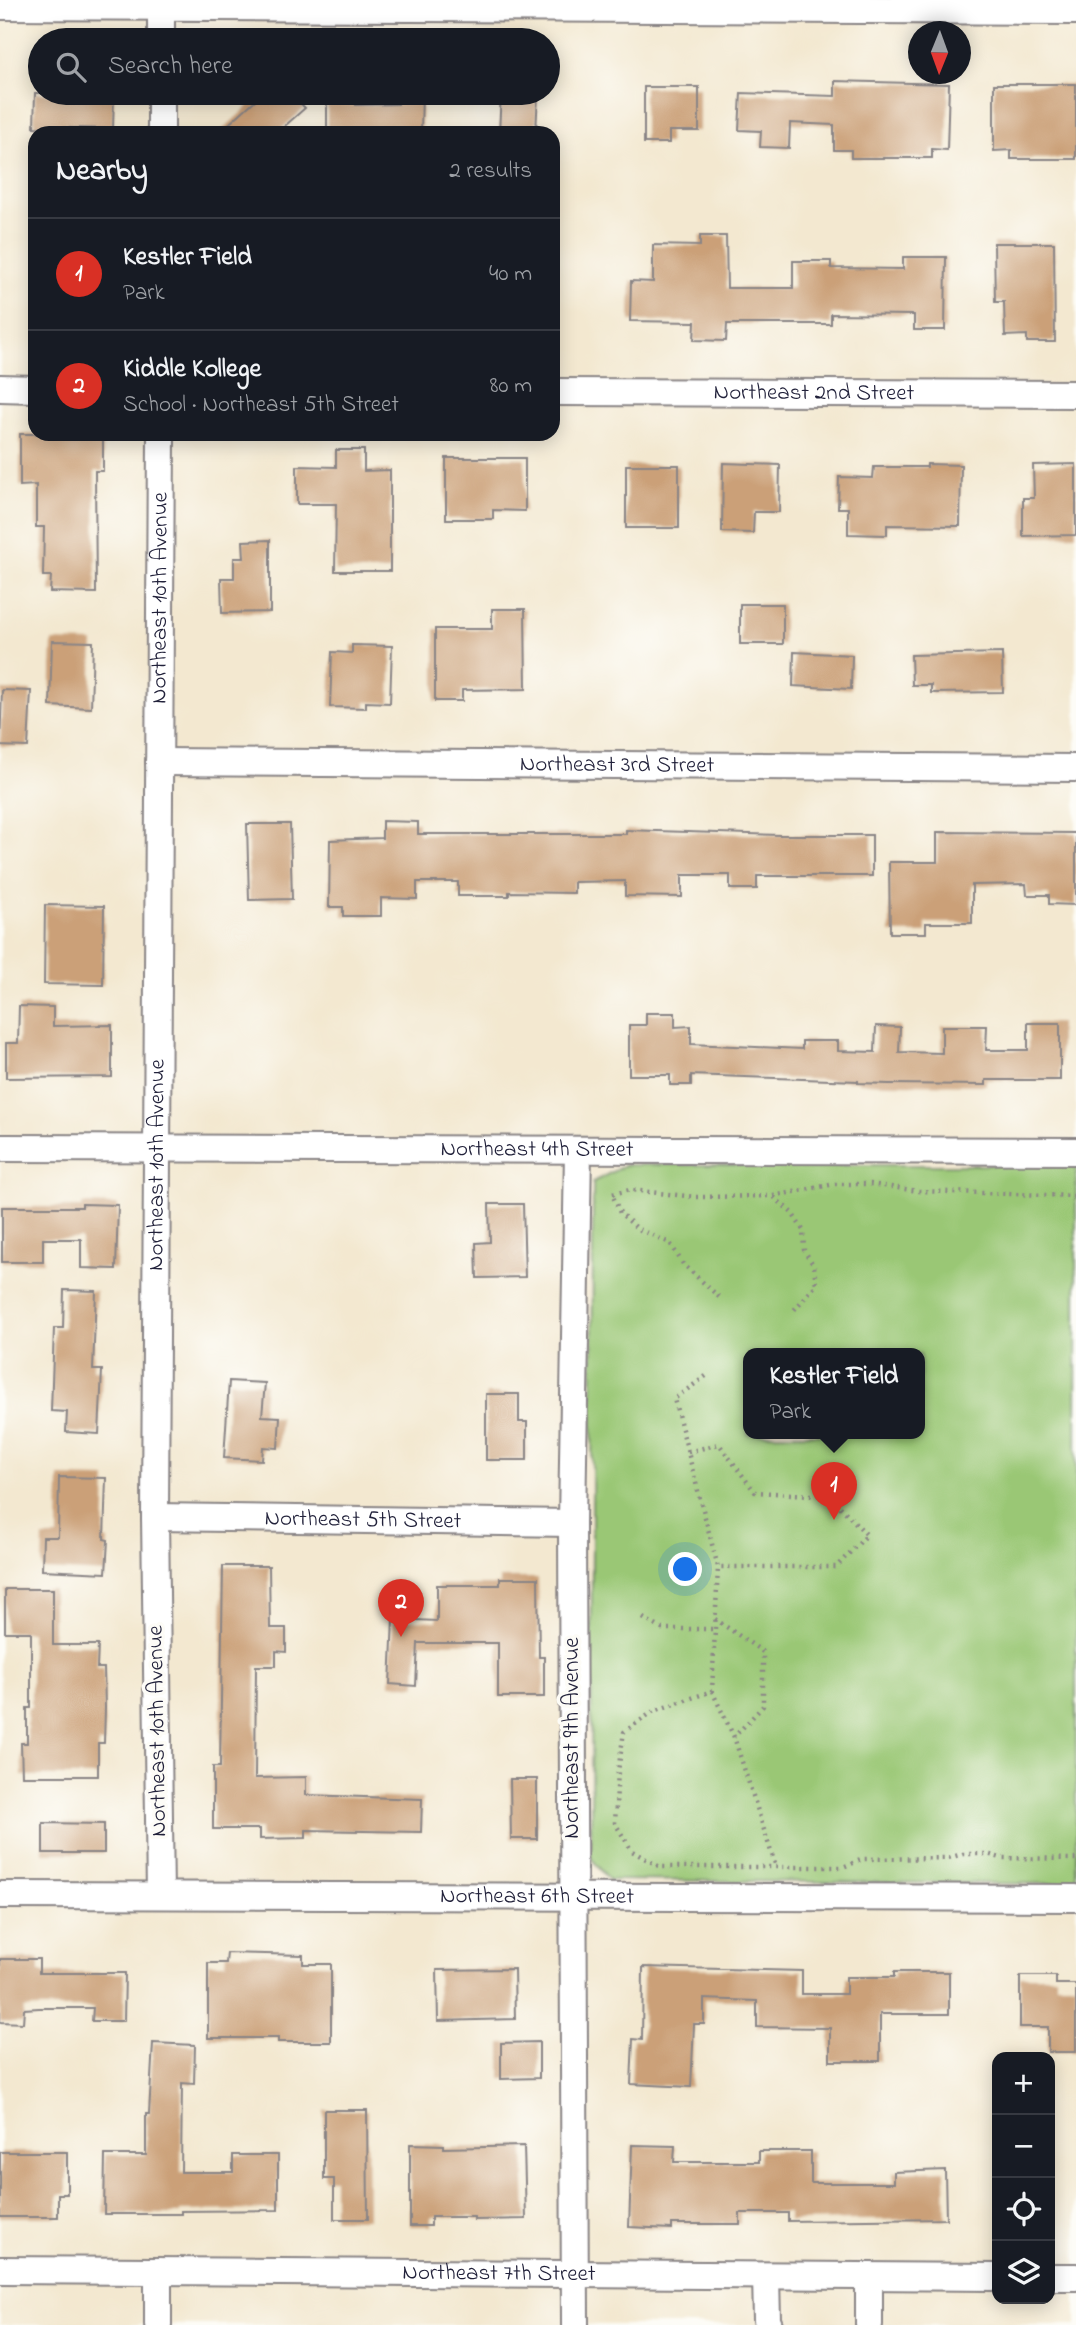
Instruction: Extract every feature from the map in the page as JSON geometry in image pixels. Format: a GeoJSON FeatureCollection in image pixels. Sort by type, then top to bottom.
{"type":"FeatureCollection","features":[{"type":"Feature","properties":{"kind":"street"},"geometry":{"type":"LineString","coordinates":[[161,4],[161,28]]}},
{"type":"Feature","properties":{"kind":"street"},"geometry":{"type":"LineString","coordinates":[[0,6],[571,4],[1076,11]]}},
{"type":"Feature","properties":{"kind":"street"},"geometry":{"type":"LineString","coordinates":[[161,105],[161,126]]}},
{"type":"Feature","properties":{"kind":"street"},"geometry":{"type":"LineString","coordinates":[[0,388],[28,389]]}},
{"type":"Feature","properties":{"kind":"street","name":"Northeast 2nd Street"},"geometry":{"type":"LineString","coordinates":[[560,392],[1076,394]]}},
{"type":"Feature","properties":{"kind":"street","name":"Northeast 10th Avenue"},"geometry":{"type":"LineString","coordinates":[[160,1895],[155,1517],[161,441]]}},
{"type":"Feature","properties":{"kind":"street","name":"Northeast 3rd Street"},"geometry":{"type":"LineString","coordinates":[[159,762],[1076,768]]}},
{"type":"Feature","properties":{"kind":"street","name":"Northeast 4th Street"},"geometry":{"type":"LineString","coordinates":[[0,1148],[1076,1152]]}},
{"type":"Feature","properties":{"kind":"street","name":"Northeast 9th Avenue"},"geometry":{"type":"LineString","coordinates":[[575,2325],[572,1523],[578,1150]]}},
{"type":"Feature","properties":{"kind":"street","name":"Northeast 5th Street"},"geometry":{"type":"LineString","coordinates":[[155,1517],[572,1523]]}},
{"type":"Feature","properties":{"kind":"street","name":"Northeast 6th Street"},"geometry":{"type":"LineString","coordinates":[[0,1895],[1076,1898]]}},
{"type":"Feature","properties":{"kind":"street","name":"Northeast 7th Street"},"geometry":{"type":"LineString","coordinates":[[0,2270],[992,2277]]}},
{"type":"Feature","properties":{"kind":"street"},"geometry":{"type":"LineString","coordinates":[[158,2271],[158,2325]]}},
{"type":"Feature","properties":{"kind":"street"},"geometry":{"type":"LineString","coordinates":[[766,2276],[769,2325]]}},
{"type":"Feature","properties":{"kind":"street"},"geometry":{"type":"LineString","coordinates":[[869,2276],[869,2325]]}},
{"type":"Feature","properties":{"kind":"street"},"geometry":{"type":"LineString","coordinates":[[1055,2277],[1076,2277]]}},
{"type":"Feature","properties":{"kind":"path"},"geometry":{"type":"LineString","coordinates":[[719,1297],[683,1264],[670,1243],[638,1229],[620,1213],[612,1194],[630,1190],[696,1197],[773,1196],[835,1184],[870,1184],[947,1192],[1076,1196]]}},
{"type":"Feature","properties":{"kind":"path"},"geometry":{"type":"LineString","coordinates":[[773,1196],[792,1213],[803,1230],[804,1250],[814,1266],[816,1285],[794,1310]]}},
{"type":"Feature","properties":{"kind":"path"},"geometry":{"type":"LineString","coordinates":[[706,1376],[674,1399],[718,1567],[712,1691],[734,1737],[775,1867]]}},
{"type":"Feature","properties":{"kind":"path"},"geometry":{"type":"LineString","coordinates":[[688,1452],[719,1444],[755,1492],[830,1496],[867,1535],[836,1567],[718,1567]]}},
{"type":"Feature","properties":{"kind":"path"},"geometry":{"type":"LineString","coordinates":[[643,1618],[662,1629],[715,1629]]}},
{"type":"Feature","properties":{"kind":"path"},"geometry":{"type":"LineString","coordinates":[[715,1619],[763,1652],[763,1706],[734,1737]]}},
{"type":"Feature","properties":{"kind":"path"},"geometry":{"type":"LineString","coordinates":[[712,1691],[654,1712],[624,1732],[618,1771],[615,1823],[632,1851],[660,1867],[844,1867],[863,1859],[948,1858],[963,1854],[987,1854],[1001,1858],[1076,1859]]}},
{"type":"Feature","properties":{"kind":"green space"},"geometry":{"type":"Polygon","coordinates":[[[625,1165],[1076,1165],[1076,1884],[609,1880],[591,1858],[593,1182],[625,1165]]]}},
{"type":"Feature","properties":{"kind":"building"},"geometry":{"type":"Polygon","coordinates":[[[835,81],[949,84],[947,150],[932,149],[932,158],[851,158],[851,150],[834,150],[834,125],[790,123],[789,148],[760,147],[761,131],[739,130],[741,93],[835,96],[835,81]]]}},
{"type":"Feature","properties":{"kind":"building"},"geometry":{"type":"Polygon","coordinates":[[[994,84],[1076,84],[1076,159],[1011,159],[1011,150],[994,151],[994,84]]]}},
{"type":"Feature","properties":{"kind":"building"},"geometry":{"type":"Polygon","coordinates":[[[644,87],[699,87],[699,131],[669,131],[669,143],[644,143],[644,87]]]}},
{"type":"Feature","properties":{"kind":"building"},"geometry":{"type":"Polygon","coordinates":[[[35,105],[114,105],[113,126],[34,126],[35,105]]]}},
{"type":"Feature","properties":{"kind":"building"},"geometry":{"type":"Polygon","coordinates":[[[250,105],[302,105],[305,108],[285,126],[227,126],[250,105]]]}},
{"type":"Feature","properties":{"kind":"building"},"geometry":{"type":"Polygon","coordinates":[[[327,105],[422,105],[421,126],[327,126],[327,105]]]}},
{"type":"Feature","properties":{"kind":"building"},"geometry":{"type":"Polygon","coordinates":[[[500,105],[537,105],[536,126],[499,126],[500,105]]]}},
{"type":"Feature","properties":{"kind":"building"},"geometry":{"type":"Polygon","coordinates":[[[700,236],[726,236],[727,288],[793,288],[793,261],[831,261],[831,268],[903,269],[903,257],[946,257],[945,330],[914,330],[914,315],[831,314],[831,324],[727,324],[726,341],[694,340],[695,322],[630,321],[631,281],[653,282],[653,245],[700,246],[700,236]]]}},
{"type":"Feature","properties":{"kind":"building"},"geometry":{"type":"Polygon","coordinates":[[[994,243],[1054,243],[1055,342],[1027,342],[1027,335],[1005,336],[1004,302],[995,302],[994,243]]]}},
{"type":"Feature","properties":{"kind":"building"},"geometry":{"type":"Polygon","coordinates":[[[20,434],[28,434],[28,441],[103,441],[103,471],[95,471],[96,593],[50,592],[51,576],[43,576],[44,527],[36,527],[36,485],[20,486],[20,434]]]}},
{"type":"Feature","properties":{"kind":"building"},"geometry":{"type":"Polygon","coordinates":[[[336,450],[364,450],[364,471],[390,470],[390,571],[335,571],[336,504],[297,504],[297,466],[336,467],[336,450]]]}},
{"type":"Feature","properties":{"kind":"building"},"geometry":{"type":"Polygon","coordinates":[[[446,458],[525,458],[525,511],[493,510],[493,519],[446,519],[446,458]]]}},
{"type":"Feature","properties":{"kind":"building"},"geometry":{"type":"Polygon","coordinates":[[[723,463],[780,465],[779,512],[754,512],[753,533],[722,532],[723,463]]]}},
{"type":"Feature","properties":{"kind":"building"},"geometry":{"type":"Polygon","coordinates":[[[927,464],[961,465],[960,526],[887,525],[887,535],[848,534],[848,508],[838,508],[839,477],[873,478],[874,467],[927,467],[927,464]]]}},
{"type":"Feature","properties":{"kind":"building"},"geometry":{"type":"Polygon","coordinates":[[[1076,464],[1076,535],[1023,536],[1023,498],[1034,498],[1033,465],[1076,464]]]}},
{"type":"Feature","properties":{"kind":"building"},"geometry":{"type":"Polygon","coordinates":[[[626,465],[679,465],[679,528],[626,528],[626,465]]]}},
{"type":"Feature","properties":{"kind":"building"},"geometry":{"type":"Polygon","coordinates":[[[270,540],[270,612],[222,613],[221,578],[234,578],[234,558],[244,558],[243,541],[270,540]]]}},
{"type":"Feature","properties":{"kind":"building"},"geometry":{"type":"Polygon","coordinates":[[[740,604],[783,604],[783,644],[740,644],[740,604]]]}},
{"type":"Feature","properties":{"kind":"building"},"geometry":{"type":"Polygon","coordinates":[[[492,609],[525,609],[526,689],[462,690],[462,701],[435,701],[435,629],[492,629],[492,609]]]}},
{"type":"Feature","properties":{"kind":"building"},"geometry":{"type":"Polygon","coordinates":[[[52,641],[93,642],[91,708],[50,706],[52,641]]]}},
{"type":"Feature","properties":{"kind":"building"},"geometry":{"type":"Polygon","coordinates":[[[352,645],[392,646],[390,703],[366,702],[366,708],[330,707],[332,652],[352,653],[352,645]]]}},
{"type":"Feature","properties":{"kind":"building"},"geometry":{"type":"Polygon","coordinates":[[[794,652],[852,655],[851,689],[793,686],[794,652]]]}},
{"type":"Feature","properties":{"kind":"building"},"geometry":{"type":"Polygon","coordinates":[[[1002,653],[1003,692],[931,693],[931,685],[912,685],[911,655],[1002,653]]]}},
{"type":"Feature","properties":{"kind":"building"},"geometry":{"type":"Polygon","coordinates":[[[2,690],[31,691],[28,747],[0,746],[2,690]]]}},
{"type":"Feature","properties":{"kind":"building"},"geometry":{"type":"Polygon","coordinates":[[[382,821],[418,822],[418,834],[626,834],[626,830],[872,835],[872,876],[757,876],[757,889],[730,889],[730,875],[682,875],[682,897],[625,896],[625,881],[574,882],[574,893],[509,892],[509,896],[458,896],[458,882],[417,882],[417,899],[381,898],[381,916],[343,916],[343,907],[329,907],[330,840],[382,838],[382,821]]]}},
{"type":"Feature","properties":{"kind":"building"},"geometry":{"type":"Polygon","coordinates":[[[247,824],[290,824],[292,899],[249,900],[247,824]]]}},
{"type":"Feature","properties":{"kind":"building"},"geometry":{"type":"Polygon","coordinates":[[[937,832],[1076,833],[1076,905],[1049,904],[1049,895],[1027,895],[1026,884],[972,885],[972,923],[926,923],[926,933],[890,933],[889,862],[937,862],[937,832]]]}},
{"type":"Feature","properties":{"kind":"building"},"geometry":{"type":"Polygon","coordinates":[[[45,905],[104,906],[103,985],[44,984],[45,905]]]}},
{"type":"Feature","properties":{"kind":"building"},"geometry":{"type":"Polygon","coordinates":[[[19,1006],[53,1007],[53,1026],[112,1025],[112,1077],[6,1078],[6,1043],[18,1043],[19,1006]]]}},
{"type":"Feature","properties":{"kind":"building"},"geometry":{"type":"Polygon","coordinates":[[[646,1013],[675,1013],[675,1027],[691,1026],[691,1044],[802,1049],[802,1041],[838,1041],[838,1051],[875,1052],[876,1026],[900,1027],[899,1052],[942,1053],[942,1026],[987,1026],[986,1050],[1028,1050],[1028,1023],[1060,1023],[1060,1080],[986,1080],[986,1085],[889,1084],[691,1075],[691,1085],[670,1085],[670,1075],[629,1075],[629,1025],[646,1025],[646,1013]]]}},
{"type":"Feature","properties":{"kind":"building"},"geometry":{"type":"Polygon","coordinates":[[[82,1204],[118,1205],[116,1269],[81,1268],[81,1239],[43,1239],[43,1262],[2,1262],[2,1207],[82,1207],[82,1204]]]}},
{"type":"Feature","properties":{"kind":"building"},"geometry":{"type":"Polygon","coordinates":[[[489,1204],[523,1204],[525,1277],[477,1278],[476,1243],[490,1242],[489,1204]]]}},
{"type":"Feature","properties":{"kind":"building"},"geometry":{"type":"Polygon","coordinates":[[[64,1290],[96,1291],[93,1370],[102,1370],[99,1434],[66,1432],[67,1412],[51,1411],[54,1328],[63,1328],[64,1290]]]}},
{"type":"Feature","properties":{"kind":"building"},"geometry":{"type":"Polygon","coordinates":[[[229,1381],[265,1383],[262,1416],[280,1417],[278,1448],[263,1447],[262,1460],[224,1458],[229,1381]]]}},
{"type":"Feature","properties":{"kind":"building"},"geometry":{"type":"Polygon","coordinates":[[[486,1394],[519,1394],[519,1422],[527,1422],[527,1460],[486,1460],[486,1394]]]}},
{"type":"Feature","properties":{"kind":"building"},"geometry":{"type":"Polygon","coordinates":[[[59,1477],[106,1478],[106,1573],[42,1570],[43,1537],[58,1537],[59,1477]]]}},
{"type":"Feature","properties":{"kind":"building"},"geometry":{"type":"Polygon","coordinates":[[[223,1566],[269,1566],[270,1628],[286,1628],[286,1652],[276,1651],[276,1666],[256,1666],[255,1778],[306,1777],[306,1795],[422,1799],[421,1832],[306,1830],[306,1838],[260,1839],[260,1829],[213,1829],[213,1767],[220,1767],[223,1566]]]}},
{"type":"Feature","properties":{"kind":"building"},"geometry":{"type":"Polygon","coordinates":[[[500,1578],[538,1578],[539,1657],[544,1657],[544,1697],[498,1697],[498,1643],[418,1643],[416,1686],[390,1684],[393,1619],[437,1621],[437,1585],[500,1585],[500,1578]]]}},
{"type":"Feature","properties":{"kind":"building"},"geometry":{"type":"Polygon","coordinates":[[[5,1589],[53,1589],[53,1645],[98,1645],[97,1668],[104,1668],[105,1708],[104,1743],[98,1743],[98,1776],[22,1776],[21,1743],[27,1743],[27,1708],[31,1708],[31,1632],[5,1632],[5,1589]]]}},
{"type":"Feature","properties":{"kind":"building"},"geometry":{"type":"Polygon","coordinates":[[[510,1779],[537,1779],[537,1839],[511,1839],[510,1779]]]}},
{"type":"Feature","properties":{"kind":"building"},"geometry":{"type":"Polygon","coordinates":[[[43,1823],[104,1824],[104,1853],[43,1853],[43,1823]]]}},
{"type":"Feature","properties":{"kind":"building"},"geometry":{"type":"Polygon","coordinates":[[[227,1953],[303,1955],[303,1964],[331,1964],[331,2042],[278,2042],[278,2038],[208,2038],[208,1963],[226,1963],[227,1953]]]}},
{"type":"Feature","properties":{"kind":"building"},"geometry":{"type":"Polygon","coordinates":[[[0,1959],[39,1959],[39,1973],[125,1973],[124,2021],[92,2021],[93,2008],[39,2008],[24,2009],[23,2023],[0,2022],[0,1959]]]}},
{"type":"Feature","properties":{"kind":"building"},"geometry":{"type":"Polygon","coordinates":[[[643,1967],[802,1971],[802,1994],[846,1994],[846,1977],[894,1977],[894,1972],[949,1972],[949,2014],[880,2014],[880,2061],[830,2061],[830,2028],[757,2027],[757,2001],[704,1999],[704,2024],[694,2024],[691,2087],[631,2084],[633,2039],[642,2040],[643,1967]]]}},
{"type":"Feature","properties":{"kind":"building"},"geometry":{"type":"Polygon","coordinates":[[[514,1969],[515,2019],[438,2021],[437,1970],[514,1969]]]}},
{"type":"Feature","properties":{"kind":"building"},"geometry":{"type":"Polygon","coordinates":[[[1020,1976],[1056,1976],[1056,1984],[1076,1984],[1076,2052],[1048,2052],[1048,2027],[1020,2027],[1020,1976]]]}},
{"type":"Feature","properties":{"kind":"building"},"geometry":{"type":"Polygon","coordinates":[[[539,2042],[539,2078],[501,2079],[501,2043],[539,2042]]]}},
{"type":"Feature","properties":{"kind":"building"},"geometry":{"type":"Polygon","coordinates":[[[153,2043],[195,2045],[194,2084],[182,2083],[181,2172],[233,2172],[233,2155],[278,2155],[278,2210],[104,2214],[105,2155],[146,2155],[146,2114],[149,2114],[153,2043]]]}},
{"type":"Feature","properties":{"kind":"building"},"geometry":{"type":"Polygon","coordinates":[[[324,2110],[367,2110],[368,2219],[334,2219],[334,2179],[324,2179],[324,2110]]]}},
{"type":"Feature","properties":{"kind":"building"},"geometry":{"type":"Polygon","coordinates":[[[410,2144],[444,2145],[444,2148],[524,2146],[526,2219],[431,2217],[431,2226],[410,2226],[410,2144]]]}},
{"type":"Feature","properties":{"kind":"building"},"geometry":{"type":"Polygon","coordinates":[[[632,2145],[675,2146],[674,2162],[759,2162],[759,2151],[811,2151],[811,2183],[894,2183],[894,2172],[945,2170],[946,2219],[788,2221],[788,2213],[740,2213],[740,2224],[672,2224],[672,2229],[629,2227],[632,2145]]]}},
{"type":"Feature","properties":{"kind":"building"},"geometry":{"type":"Polygon","coordinates":[[[0,2152],[67,2152],[67,2194],[58,2194],[58,2217],[0,2217],[0,2152]]]}},
{"type":"Feature","properties":{"kind":"place","name":"Kestler Field"},"geometry":{"type":"Point","coordinates":[834,1520]}},
{"type":"Feature","properties":{"kind":"place","name":"Kiddle Kollege"},"geometry":{"type":"Point","coordinates":[401,1637]}}]}
